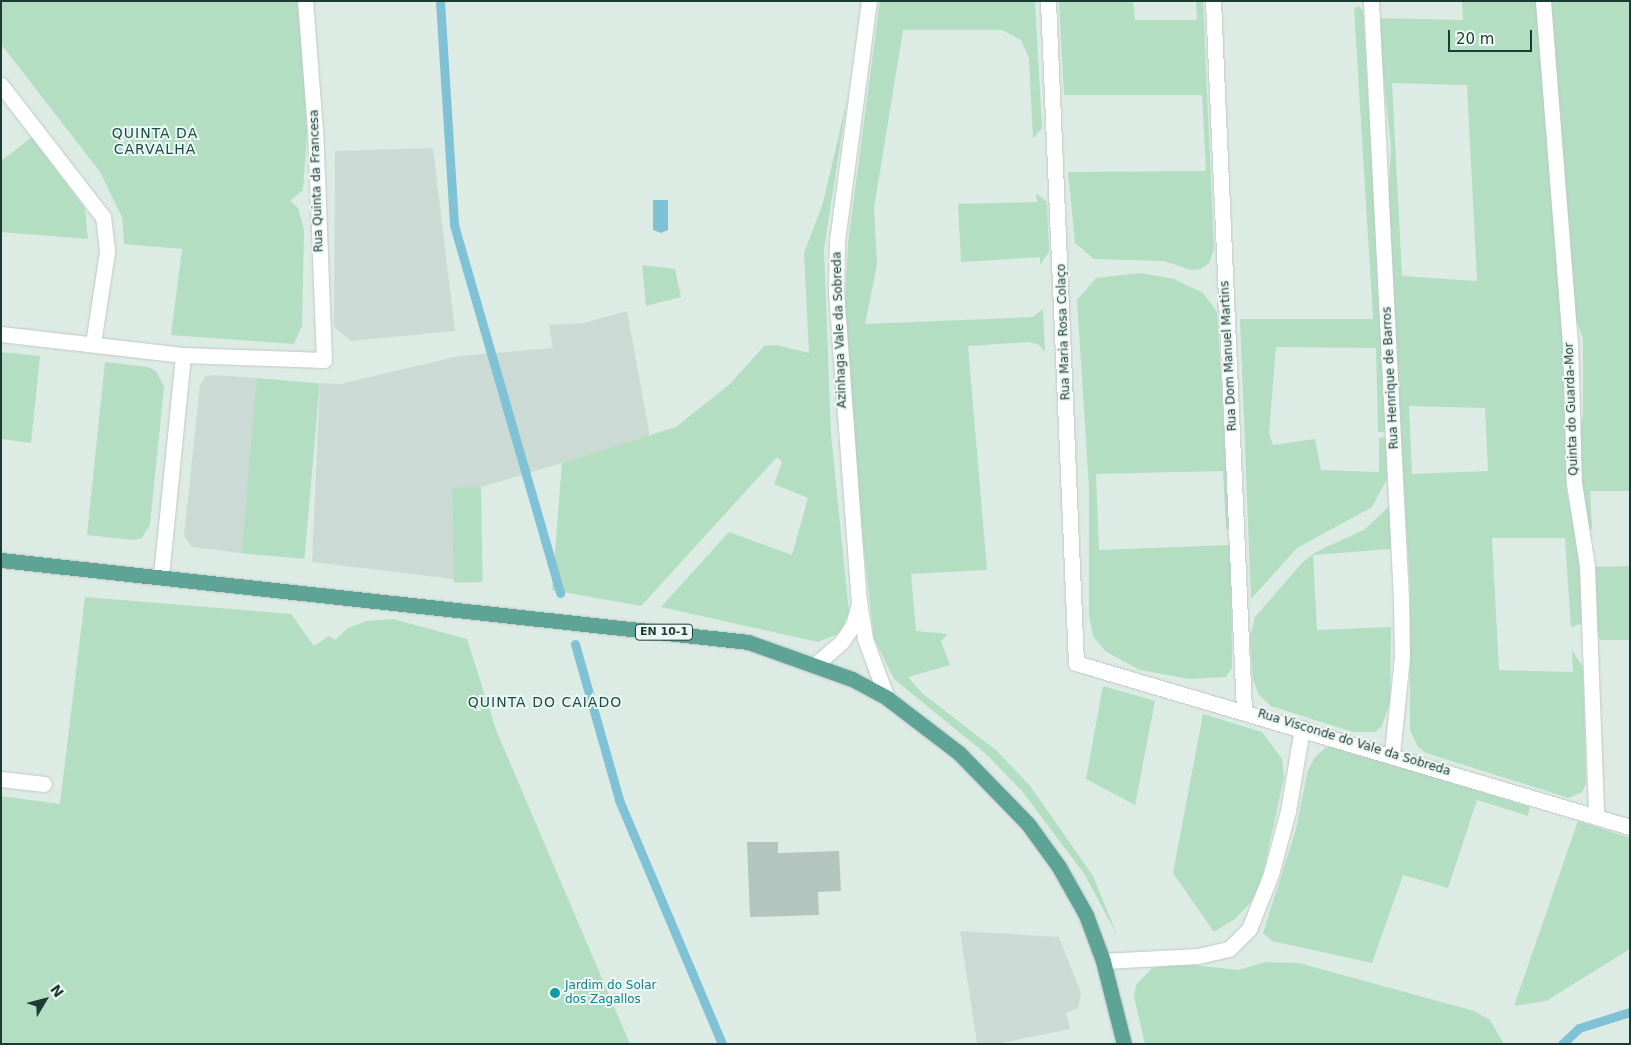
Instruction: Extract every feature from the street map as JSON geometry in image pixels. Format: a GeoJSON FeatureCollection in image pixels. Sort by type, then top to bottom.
{"type":"FeatureCollection","features":[{"type":"Feature","properties":{"kind":"main road","name":"EN 10-1"},"geometry":{"type":"LineString","coordinates":[[1,560],[161,576],[748,642],[816,664],[886,698],[959,753],[1028,824],[1059,867],[1086,915],[1103,961],[1124,1044]]}},
{"type":"Feature","properties":{"kind":"street","name":"Rua Quinta da Francesa"},"geometry":{"type":"LineString","coordinates":[[183,354],[324,360],[316,130],[305,1]]}},
{"type":"Feature","properties":{"kind":"street","name":"Azinhaga Vale da Sobreda"},"geometry":{"type":"LineString","coordinates":[[869,1],[836,257],[839,376],[860,601],[865,639],[886,698]]}},
{"type":"Feature","properties":{"kind":"street","name":"Rua Maria Rosa Colaço"},"geometry":{"type":"LineString","coordinates":[[1048,1],[1076,663]]}},
{"type":"Feature","properties":{"kind":"street","name":"Rua Dom Manuel Martins"},"geometry":{"type":"LineString","coordinates":[[1213,1],[1244,710]]}},
{"type":"Feature","properties":{"kind":"street","name":"Rua Henrique de Barros"},"geometry":{"type":"LineString","coordinates":[[1371,1],[1401,600],[1402,657],[1392,754]]}},
{"type":"Feature","properties":{"kind":"street","name":"Quinta do Guarda-Mor"},"geometry":{"type":"LineString","coordinates":[[1543,1],[1570,342],[1574,483],[1587,566],[1596,816]]}},
{"type":"Feature","properties":{"kind":"street"},"geometry":{"type":"LineString","coordinates":[[1,85],[103,217],[107,252],[93,344]]}},
{"type":"Feature","properties":{"kind":"street"},"geometry":{"type":"LineString","coordinates":[[1,334],[183,354],[161,576]]}},
{"type":"Feature","properties":{"kind":"street","name":"Azinhaga Vale da Sobreda"},"geometry":{"type":"LineString","coordinates":[[816,664],[842,642],[853,625],[860,601]]}},
{"type":"Feature","properties":{"kind":"street","name":"Rua Visconde do Vale da Sobreda"},"geometry":{"type":"LineString","coordinates":[[1076,663],[1244,710],[1630,827]]}},
{"type":"Feature","properties":{"kind":"street"},"geometry":{"type":"LineString","coordinates":[[1103,961],[1198,956],[1229,949],[1249,929],[1271,874],[1286,820],[1299,766],[1302,728]]}},
{"type":"Feature","properties":{"kind":"street"},"geometry":{"type":"LineString","coordinates":[[1,779],[44,784]]}},
{"type":"Feature","properties":{"kind":"shaded area"},"geometry":{"type":"Polygon","coordinates":[[[433,148],[455,331],[351,341],[334,327],[335,151],[433,148]]]}},
{"type":"Feature","properties":{"kind":"shaded area"},"geometry":{"type":"Polygon","coordinates":[[[627,311],[650,437],[481,487],[452,490],[454,579],[312,562],[320,383],[340,384],[459,356],[553,348],[549,325],[584,323],[627,311]]]}},
{"type":"Feature","properties":{"kind":"shaded area"},"geometry":{"type":"Polygon","coordinates":[[[206,376],[257,378],[249,554],[192,547],[184,536],[200,385],[206,376]]]}},
{"type":"Feature","properties":{"kind":"shaded area"},"geometry":{"type":"Polygon","coordinates":[[[960,931],[1059,937],[1081,993],[1078,1008],[1066,1013],[1070,1029],[997,1044],[977,1044],[960,931]]]}},
{"type":"Feature","properties":{"kind":"green space"},"geometry":{"type":"Polygon","coordinates":[[[1,1],[299,1],[307,133],[303,190],[290,201],[298,208],[304,229],[302,326],[294,344],[171,335],[182,249],[124,244],[122,217],[100,172],[1,44],[1,1]]]}},
{"type":"Feature","properties":{"kind":"green space"},"geometry":{"type":"Polygon","coordinates":[[[880,1],[1035,1],[1042,128],[1033,139],[1029,58],[1021,40],[1002,30],[903,30],[874,208],[877,265],[865,324],[1033,317],[1043,309],[1045,352],[1039,345],[1030,342],[968,346],[987,570],[911,574],[916,631],[948,634],[941,641],[950,665],[908,677],[922,693],[997,751],[1031,787],[1093,876],[1117,935],[1085,875],[1022,791],[987,755],[894,679],[874,638],[858,499],[845,305],[848,243],[880,1]]]}},
{"type":"Feature","properties":{"kind":"green space"},"geometry":{"type":"Polygon","coordinates":[[[1059,1],[1133,1],[1135,20],[1197,20],[1196,1],[1203,1],[1214,249],[1209,263],[1201,269],[1191,270],[1164,261],[1094,259],[1075,243],[1068,172],[1206,171],[1202,95],[1064,95],[1059,1]]]}},
{"type":"Feature","properties":{"kind":"green space"},"geometry":{"type":"Polygon","coordinates":[[[1462,1],[1536,1],[1562,315],[1567,401],[1566,488],[1578,547],[1583,623],[1571,627],[1565,538],[1492,538],[1499,670],[1573,672],[1572,650],[1583,667],[1586,784],[1582,792],[1569,798],[1426,753],[1418,747],[1410,730],[1410,589],[1388,206],[1391,147],[1377,18],[1463,20],[1462,1]],[[1392,83],[1402,276],[1477,281],[1467,85],[1392,83]],[[1409,406],[1412,474],[1488,471],[1485,408],[1409,406]]]}},
{"type":"Feature","properties":{"kind":"green space"},"geometry":{"type":"Polygon","coordinates":[[[1548,1],[1630,1],[1630,491],[1590,491],[1592,529],[1587,529],[1578,466],[1578,431],[1583,416],[1583,338],[1570,305],[1548,1]]]}},
{"type":"Feature","properties":{"kind":"green space"},"geometry":{"type":"Polygon","coordinates":[[[1359,6],[1363,11],[1388,432],[1378,432],[1376,348],[1276,347],[1269,433],[1273,445],[1315,439],[1321,470],[1379,472],[1379,438],[1388,437],[1387,479],[1372,507],[1297,548],[1251,599],[1240,319],[1373,319],[1354,8],[1359,6]]]}},
{"type":"Feature","properties":{"kind":"green space"},"geometry":{"type":"Polygon","coordinates":[[[847,100],[824,249],[831,434],[849,612],[840,633],[818,642],[661,607],[729,532],[792,555],[808,498],[774,484],[782,462],[777,457],[641,606],[552,590],[562,463],[676,427],[730,384],[764,346],[777,345],[809,353],[804,253],[823,203],[847,100]]]}},
{"type":"Feature","properties":{"kind":"green space"},"geometry":{"type":"Polygon","coordinates":[[[32,137],[85,209],[88,239],[1,232],[1,161],[32,137]]]}},
{"type":"Feature","properties":{"kind":"green space"},"geometry":{"type":"Polygon","coordinates":[[[1036,193],[1047,202],[1049,252],[1040,265],[1040,257],[961,262],[958,204],[1037,202],[1036,193]]]}},
{"type":"Feature","properties":{"kind":"green space"},"geometry":{"type":"Polygon","coordinates":[[[642,265],[675,269],[681,297],[646,306],[642,265]]]}},
{"type":"Feature","properties":{"kind":"green space"},"geometry":{"type":"Polygon","coordinates":[[[1141,273],[1174,279],[1203,293],[1217,312],[1230,529],[1226,529],[1223,471],[1096,474],[1099,550],[1231,545],[1232,668],[1226,677],[1189,679],[1140,670],[1105,651],[1093,636],[1089,615],[1089,487],[1077,300],[1096,278],[1141,273]]]}},
{"type":"Feature","properties":{"kind":"green space"},"geometry":{"type":"Polygon","coordinates":[[[1,352],[40,356],[31,443],[1,439],[1,352]]]}},
{"type":"Feature","properties":{"kind":"green space"},"geometry":{"type":"Polygon","coordinates":[[[105,362],[148,367],[156,371],[164,387],[150,525],[142,538],[134,540],[87,535],[105,362]]]}},
{"type":"Feature","properties":{"kind":"green space"},"geometry":{"type":"Polygon","coordinates":[[[257,378],[320,383],[304,559],[242,553],[257,378]]]}},
{"type":"Feature","properties":{"kind":"green space"},"geometry":{"type":"Polygon","coordinates":[[[481,487],[483,582],[454,582],[452,488],[481,487]]]}},
{"type":"Feature","properties":{"kind":"green space"},"geometry":{"type":"Polygon","coordinates":[[[1392,504],[1391,549],[1313,555],[1317,630],[1391,627],[1390,702],[1382,726],[1375,732],[1353,732],[1271,706],[1259,695],[1253,680],[1250,637],[1255,617],[1302,563],[1313,554],[1324,548],[1364,530],[1392,504]]]}},
{"type":"Feature","properties":{"kind":"green space"},"geometry":{"type":"Polygon","coordinates":[[[1630,566],[1630,640],[1600,640],[1594,622],[1591,567],[1630,566]]]}},
{"type":"Feature","properties":{"kind":"green space"},"geometry":{"type":"Polygon","coordinates":[[[85,597],[291,614],[314,646],[329,636],[335,640],[348,628],[366,621],[393,619],[467,639],[496,730],[630,1044],[1,1044],[1,796],[60,804],[85,597]]]}},
{"type":"Feature","properties":{"kind":"green space"},"geometry":{"type":"Polygon","coordinates":[[[1103,686],[1155,701],[1135,805],[1086,779],[1103,686]]]}},
{"type":"Feature","properties":{"kind":"green space"},"geometry":{"type":"Polygon","coordinates":[[[1203,714],[1262,732],[1282,759],[1284,778],[1262,878],[1252,901],[1235,919],[1214,932],[1173,873],[1203,714]]]}},
{"type":"Feature","properties":{"kind":"green space"},"geometry":{"type":"Polygon","coordinates":[[[1334,746],[1530,807],[1528,816],[1477,800],[1448,888],[1403,875],[1372,963],[1272,941],[1263,933],[1296,829],[1308,770],[1315,757],[1325,748],[1334,746]]]}},
{"type":"Feature","properties":{"kind":"green space"},"geometry":{"type":"Polygon","coordinates":[[[1578,821],[1630,838],[1630,949],[1546,1001],[1514,1006],[1578,821]]]}},
{"type":"Feature","properties":{"kind":"green space"},"geometry":{"type":"Polygon","coordinates":[[[1265,962],[1299,963],[1474,1011],[1490,1020],[1504,1044],[1145,1044],[1134,997],[1136,985],[1152,968],[1183,964],[1238,970],[1265,962]]]}},
{"type":"Feature","properties":{"kind":"water"},"geometry":{"type":"Polygon","coordinates":[[[653,200],[668,200],[668,230],[661,233],[653,230],[653,200]]]}},
{"type":"Feature","properties":{"kind":"building"},"geometry":{"type":"Polygon","coordinates":[[[747,842],[778,842],[778,853],[839,851],[841,891],[818,892],[819,915],[750,917],[747,842]]]}},
{"type":"Feature","properties":{"kind":"waterway"},"geometry":{"type":"LineString","coordinates":[[440,1],[454,225],[560,593]]}},
{"type":"Feature","properties":{"kind":"waterway"},"geometry":{"type":"LineString","coordinates":[[575,644],[619,800],[722,1044]]}},
{"type":"Feature","properties":{"kind":"waterway"},"geometry":{"type":"LineString","coordinates":[[1562,1044],[1579,1028],[1630,1012]]}},
{"type":"Feature","properties":{"kind":"place","name":"Jardim do Solar dos Zagallos"},"geometry":{"type":"Point","coordinates":[555,993]}},
{"type":"Feature","properties":{"kind":"district","name":"QUINTA DA CARVALHA"},"geometry":{"type":"Point","coordinates":[155,142]}},
{"type":"Feature","properties":{"kind":"district","name":"QUINTA DO CAIADO"},"geometry":{"type":"Point","coordinates":[545,702]}}]}
